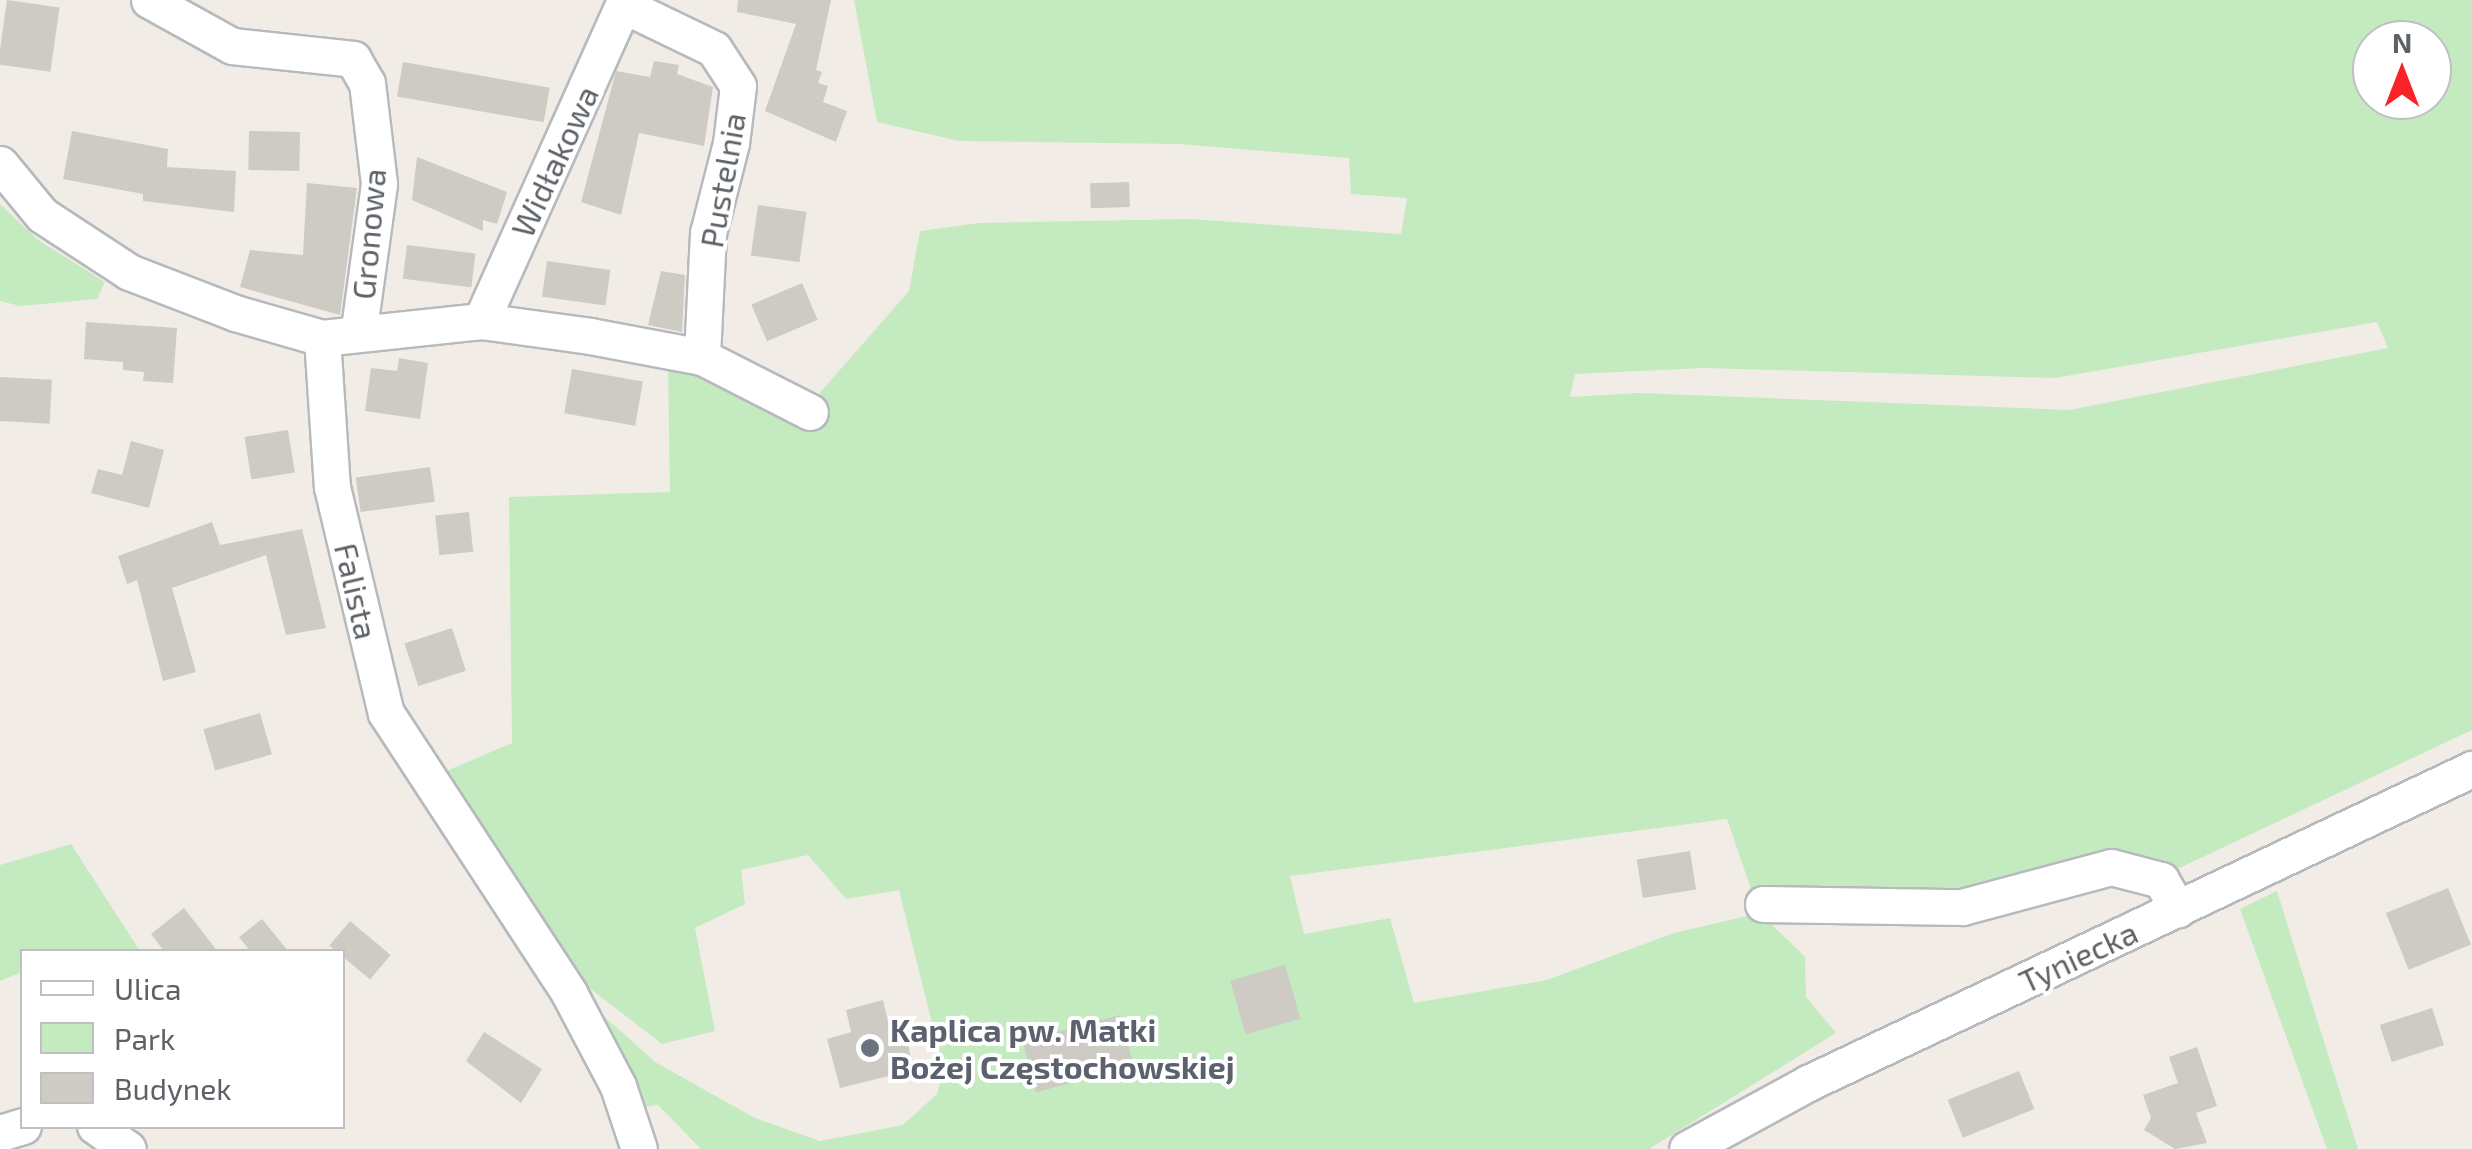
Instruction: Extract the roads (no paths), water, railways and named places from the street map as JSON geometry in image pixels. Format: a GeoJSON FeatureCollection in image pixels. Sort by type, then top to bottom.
{"type":"FeatureCollection","features":[{"type":"Feature","properties":{"kind":"street","name":"Gronowa"},"geometry":{"type":"LineString","coordinates":[[149,0],[232,46],[353,59],[367,84],[379,184],[359,329]]}},
{"type":"Feature","properties":{"kind":"street","name":"Widłakowa"},"geometry":{"type":"LineString","coordinates":[[481,321],[625,3]]}},
{"type":"Feature","properties":{"kind":"street","name":"Pustelnia"},"geometry":{"type":"LineString","coordinates":[[625,3],[714,49],[738,86],[708,232],[702,357]]}},
{"type":"Feature","properties":{"kind":"street"},"geometry":{"type":"LineString","coordinates":[[0,164],[42,215],[129,272],[235,313],[322,338],[359,329],[481,321],[702,357],[810,412]]}},
{"type":"Feature","properties":{"kind":"street","name":"Falista"},"geometry":{"type":"LineString","coordinates":[[322,338],[332,486],[386,713],[570,993],[618,1086],[639,1149]]}},
{"type":"Feature","properties":{"kind":"street","name":"Tyniecka"},"geometry":{"type":"LineString","coordinates":[[1687,1149],[1808,1084],[2472,769]]}},
{"type":"Feature","properties":{"kind":"street"},"geometry":{"type":"LineString","coordinates":[[1763,904],[1962,908],[2110,867],[2161,880],[2178,909]]}},
{"type":"Feature","properties":{"kind":"street"},"geometry":{"type":"LineString","coordinates":[[99,1129],[128,1149]]}},
{"type":"Feature","properties":{"kind":"place","name":"Kaplica pw. Matki Bożej Częstochowskiej"},"geometry":{"type":"Point","coordinates":[870,1048]}}]}
